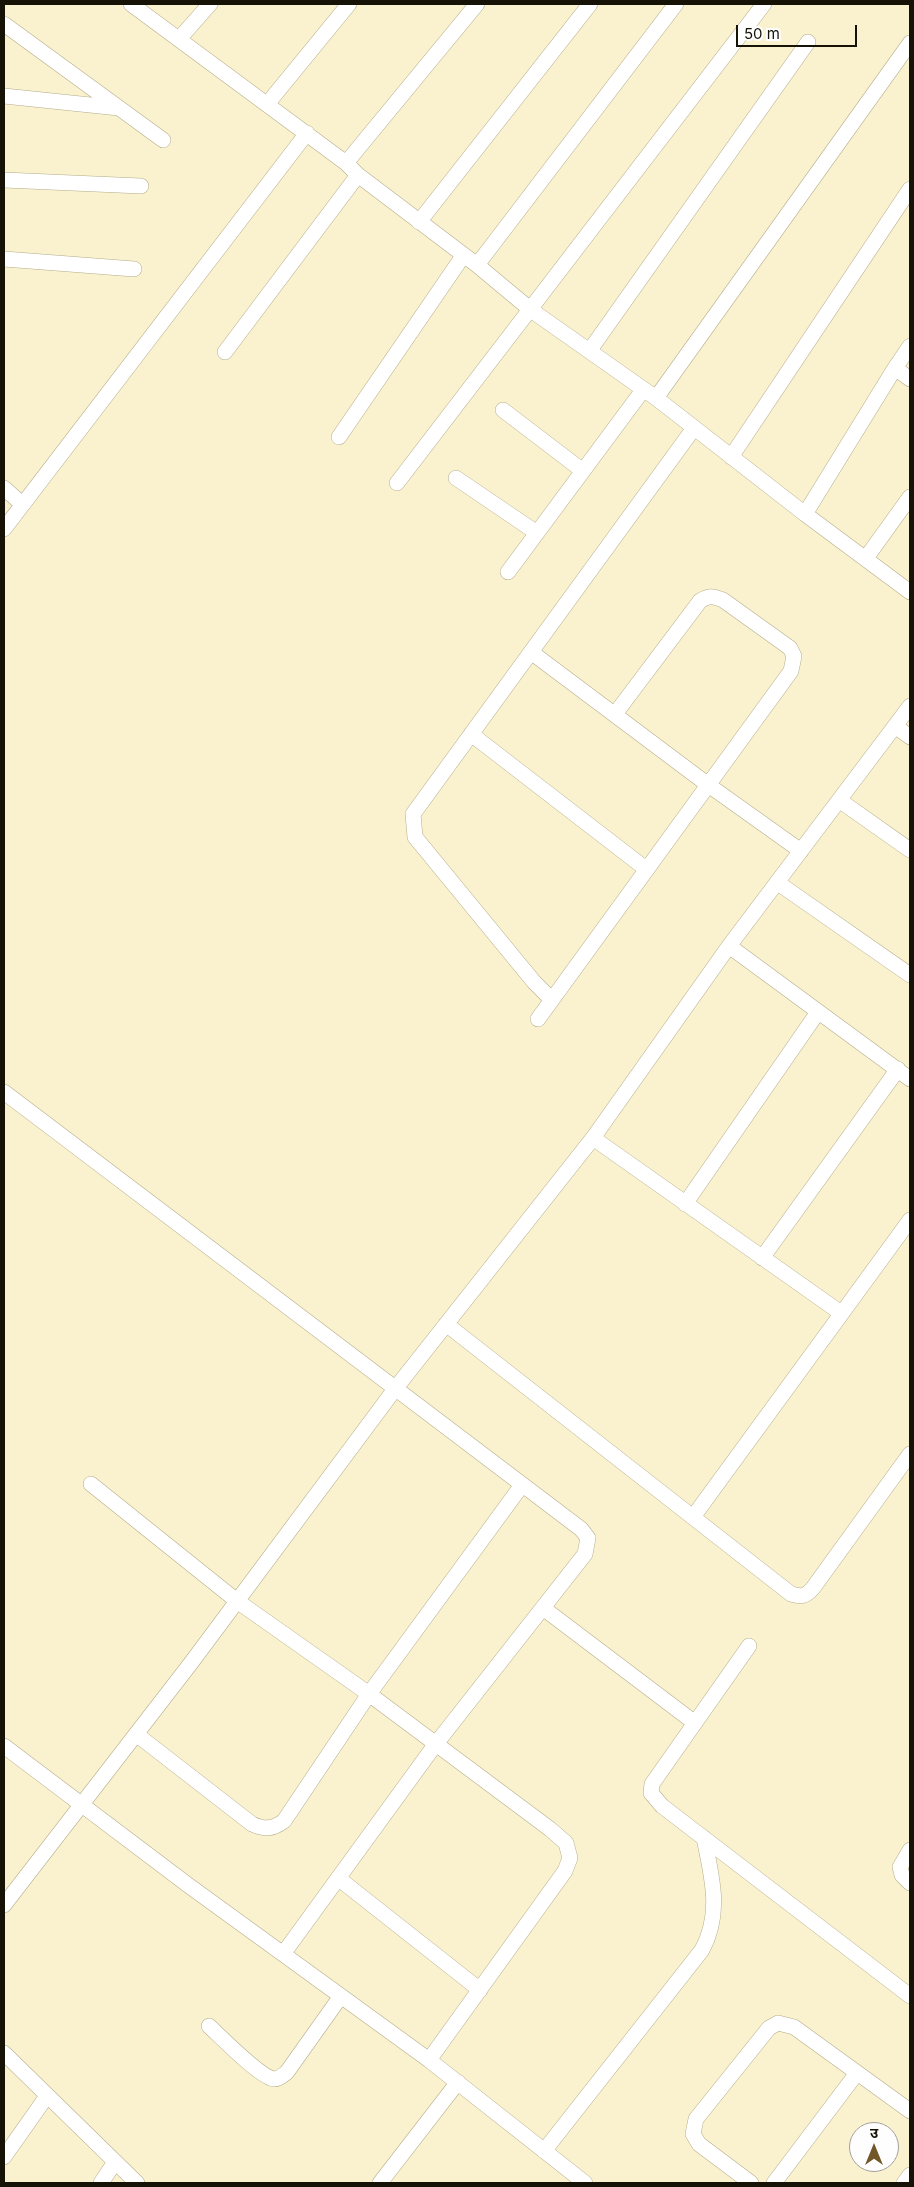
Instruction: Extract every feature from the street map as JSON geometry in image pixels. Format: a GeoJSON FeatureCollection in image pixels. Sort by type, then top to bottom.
{"type":"FeatureCollection","features":[{"type":"Feature","properties":{"kind":"street"},"geometry":{"type":"LineString","coordinates":[[131,4],[268,103],[346,163],[358,175],[477,265],[530,310],[590,350],[650,394],[805,514],[910,592]]}},
{"type":"Feature","properties":{"kind":"street"},"geometry":{"type":"LineString","coordinates":[[179,39],[210,4]]}},
{"type":"Feature","properties":{"kind":"street"},"geometry":{"type":"LineString","coordinates":[[268,103],[349,4]]}},
{"type":"Feature","properties":{"kind":"street"},"geometry":{"type":"LineString","coordinates":[[346,163],[477,4]]}},
{"type":"Feature","properties":{"kind":"street"},"geometry":{"type":"LineString","coordinates":[[419,222],[590,4]]}},
{"type":"Feature","properties":{"kind":"street"},"geometry":{"type":"LineString","coordinates":[[477,265],[676,4]]}},
{"type":"Feature","properties":{"kind":"street"},"geometry":{"type":"LineString","coordinates":[[398,483],[764,4]]}},
{"type":"Feature","properties":{"kind":"street"},"geometry":{"type":"LineString","coordinates":[[4,24],[163,140]]}},
{"type":"Feature","properties":{"kind":"street"},"geometry":{"type":"LineString","coordinates":[[590,350],[808,42]]}},
{"type":"Feature","properties":{"kind":"street"},"geometry":{"type":"LineString","coordinates":[[508,572],[583,471],[650,394],[910,43]]}},
{"type":"Feature","properties":{"kind":"street"},"geometry":{"type":"LineString","coordinates":[[4,96],[121,109]]}},
{"type":"Feature","properties":{"kind":"street"},"geometry":{"type":"LineString","coordinates":[[4,529],[307,133]]}},
{"type":"Feature","properties":{"kind":"street"},"geometry":{"type":"LineString","coordinates":[[225,352],[358,175]]}},
{"type":"Feature","properties":{"kind":"street"},"geometry":{"type":"LineString","coordinates":[[4,180],[141,186]]}},
{"type":"Feature","properties":{"kind":"street"},"geometry":{"type":"LineString","coordinates":[[731,457],[910,189]]}},
{"type":"Feature","properties":{"kind":"street"},"geometry":{"type":"LineString","coordinates":[[339,437],[463,256]]}},
{"type":"Feature","properties":{"kind":"street"},"geometry":{"type":"LineString","coordinates":[[4,260],[134,269]]}},
{"type":"Feature","properties":{"kind":"street"},"geometry":{"type":"LineString","coordinates":[[805,514],[910,346]]}},
{"type":"Feature","properties":{"kind":"street"},"geometry":{"type":"LineString","coordinates":[[895,368],[910,379]]}},
{"type":"Feature","properties":{"kind":"street"},"geometry":{"type":"LineString","coordinates":[[503,410],[583,471]]}},
{"type":"Feature","properties":{"kind":"street"},"geometry":{"type":"LineString","coordinates":[[551,999],[534,982],[414,837],[413,814],[694,428]]}},
{"type":"Feature","properties":{"kind":"street"},"geometry":{"type":"LineString","coordinates":[[456,478],[536,533]]}},
{"type":"Feature","properties":{"kind":"street"},"geometry":{"type":"LineString","coordinates":[[4,488],[22,504]]}},
{"type":"Feature","properties":{"kind":"street"},"geometry":{"type":"LineString","coordinates":[[866,558],[910,497]]}},
{"type":"Feature","properties":{"kind":"street"},"geometry":{"type":"LineString","coordinates":[[538,1019],[791,671],[794,656],[790,648],[722,600],[714,596],[707,596],[700,601],[615,714]]}},
{"type":"Feature","properties":{"kind":"street"},"geometry":{"type":"LineString","coordinates":[[532,652],[707,784],[801,851]]}},
{"type":"Feature","properties":{"kind":"street"},"geometry":{"type":"LineString","coordinates":[[4,1905],[82,1806],[395,1389],[593,1138],[729,946],[910,706]]}},
{"type":"Feature","properties":{"kind":"street"},"geometry":{"type":"LineString","coordinates":[[895,726],[910,737]]}},
{"type":"Feature","properties":{"kind":"street"},"geometry":{"type":"LineString","coordinates":[[471,734],[646,869]]}},
{"type":"Feature","properties":{"kind":"street"},"geometry":{"type":"LineString","coordinates":[[838,800],[910,850]]}},
{"type":"Feature","properties":{"kind":"street"},"geometry":{"type":"LineString","coordinates":[[778,883],[910,975]]}},
{"type":"Feature","properties":{"kind":"street"},"geometry":{"type":"LineString","coordinates":[[729,946],[904,1074],[762,1258]]}},
{"type":"Feature","properties":{"kind":"street"},"geometry":{"type":"LineString","coordinates":[[684,1204],[818,1012]]}},
{"type":"Feature","properties":{"kind":"street"},"geometry":{"type":"LineString","coordinates":[[4,1092],[581,1529],[588,1538],[585,1554],[436,1744],[283,1954]]}},
{"type":"Feature","properties":{"kind":"street"},"geometry":{"type":"LineString","coordinates":[[593,1138],[841,1313]]}},
{"type":"Feature","properties":{"kind":"street"},"geometry":{"type":"LineString","coordinates":[[693,1517],[910,1220]]}},
{"type":"Feature","properties":{"kind":"street"},"geometry":{"type":"LineString","coordinates":[[446,1324],[791,1594],[801,1597],[812,1588],[910,1454]]}},
{"type":"Feature","properties":{"kind":"street"},"geometry":{"type":"LineString","coordinates":[[91,1484],[237,1601],[369,1694],[550,1829],[566,1843],[570,1858],[565,1871],[430,2060]]}},
{"type":"Feature","properties":{"kind":"street"},"geometry":{"type":"LineString","coordinates":[[136,1734],[252,1824],[262,1829],[274,1828],[284,1821],[369,1694],[522,1485]]}},
{"type":"Feature","properties":{"kind":"street"},"geometry":{"type":"LineString","coordinates":[[542,1608],[695,1723]]}},
{"type":"Feature","properties":{"kind":"street"},"geometry":{"type":"LineString","coordinates":[[749,1646],[652,1784],[651,1793],[662,1806],[910,1996]]}},
{"type":"Feature","properties":{"kind":"street"},"geometry":{"type":"LineString","coordinates":[[4,1746],[82,1806],[430,2060],[585,2183]]}},
{"type":"Feature","properties":{"kind":"street"},"geometry":{"type":"LineString","coordinates":[[544,2151],[702,1950],[710,1934],[715,1912],[704,1838]]}},
{"type":"Feature","properties":{"kind":"street"},"geometry":{"type":"LineString","coordinates":[[910,1850],[900,1867],[902,1875],[910,1883]]}},
{"type":"Feature","properties":{"kind":"street"},"geometry":{"type":"LineString","coordinates":[[338,1878],[480,1990]]}},
{"type":"Feature","properties":{"kind":"street"},"geometry":{"type":"LineString","coordinates":[[209,2026],[262,2073],[273,2079],[280,2078],[287,2072],[341,1996]]}},
{"type":"Feature","properties":{"kind":"street"},"geometry":{"type":"LineString","coordinates":[[750,2183],[699,2144],[693,2134],[696,2119],[769,2028],[778,2023],[794,2027],[910,2111]]}},
{"type":"Feature","properties":{"kind":"street"},"geometry":{"type":"LineString","coordinates":[[4,2053],[137,2183]]}},
{"type":"Feature","properties":{"kind":"street"},"geometry":{"type":"LineString","coordinates":[[774,2183],[857,2073]]}},
{"type":"Feature","properties":{"kind":"street"},"geometry":{"type":"LineString","coordinates":[[380,2183],[458,2082]]}},
{"type":"Feature","properties":{"kind":"street"},"geometry":{"type":"LineString","coordinates":[[4,2157],[47,2096]]}},
{"type":"Feature","properties":{"kind":"street"},"geometry":{"type":"LineString","coordinates":[[101,2183],[115,2162]]}},
{"type":"Feature","properties":{"kind":"street"},"geometry":{"type":"LineString","coordinates":[[904,2183],[910,2175]]}}]}
